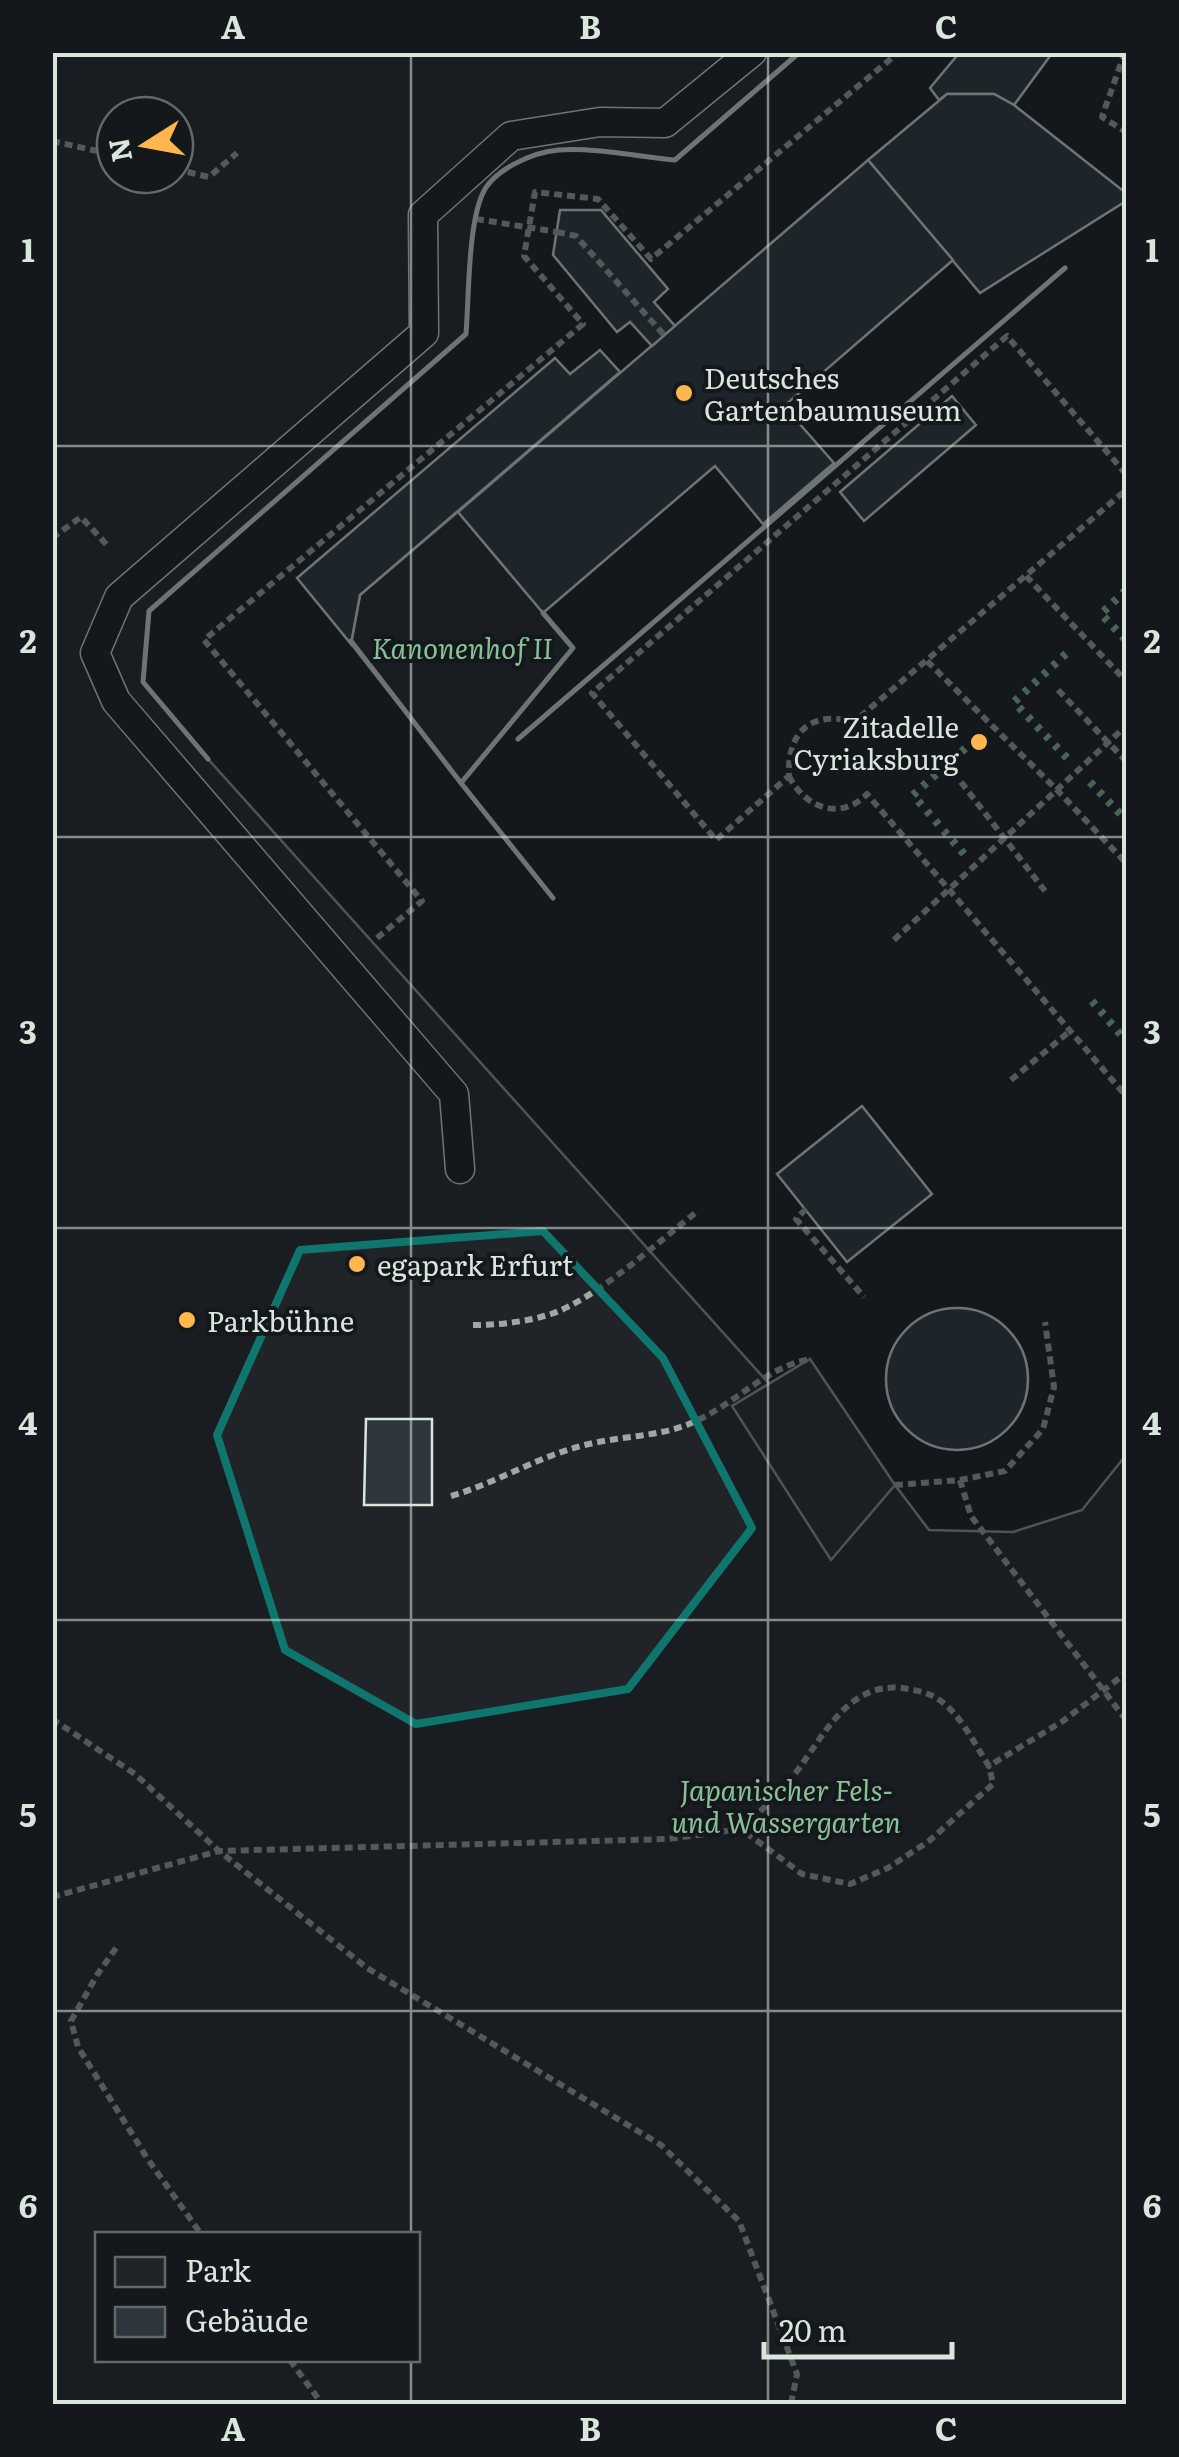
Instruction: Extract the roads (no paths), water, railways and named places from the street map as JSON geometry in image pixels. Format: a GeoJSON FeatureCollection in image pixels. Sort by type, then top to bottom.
{"type":"FeatureCollection","features":[{"type":"Feature","properties":{"kind":"lane"},"geometry":{"type":"LineString","coordinates":[[460,1169],[454,1094],[116,701],[95,653],[119,597],[424,332],[423,214],[510,136],[600,122],[665,123],[752,52]]}},
{"type":"Feature","properties":{"kind":"place","name":"Deutsches Gartenbaumuseum"},"geometry":{"type":"Point","coordinates":[684,393]}},
{"type":"Feature","properties":{"kind":"place","name":"Zitadelle Cyriaksburg"},"geometry":{"type":"Point","coordinates":[979,742]}},
{"type":"Feature","properties":{"kind":"place","name":"egapark Erfurt"},"geometry":{"type":"Point","coordinates":[357,1264]}},
{"type":"Feature","properties":{"kind":"place","name":"Parkbühne"},"geometry":{"type":"Point","coordinates":[187,1320]}},
{"type":"Feature","properties":{"kind":"park label","name":"Kanonenhof II"},"geometry":{"type":"Point","coordinates":[462,647]}},
{"type":"Feature","properties":{"kind":"park label","name":"Japanischer Fels- und Wassergarten"},"geometry":{"type":"Point","coordinates":[786,1805]}}]}
